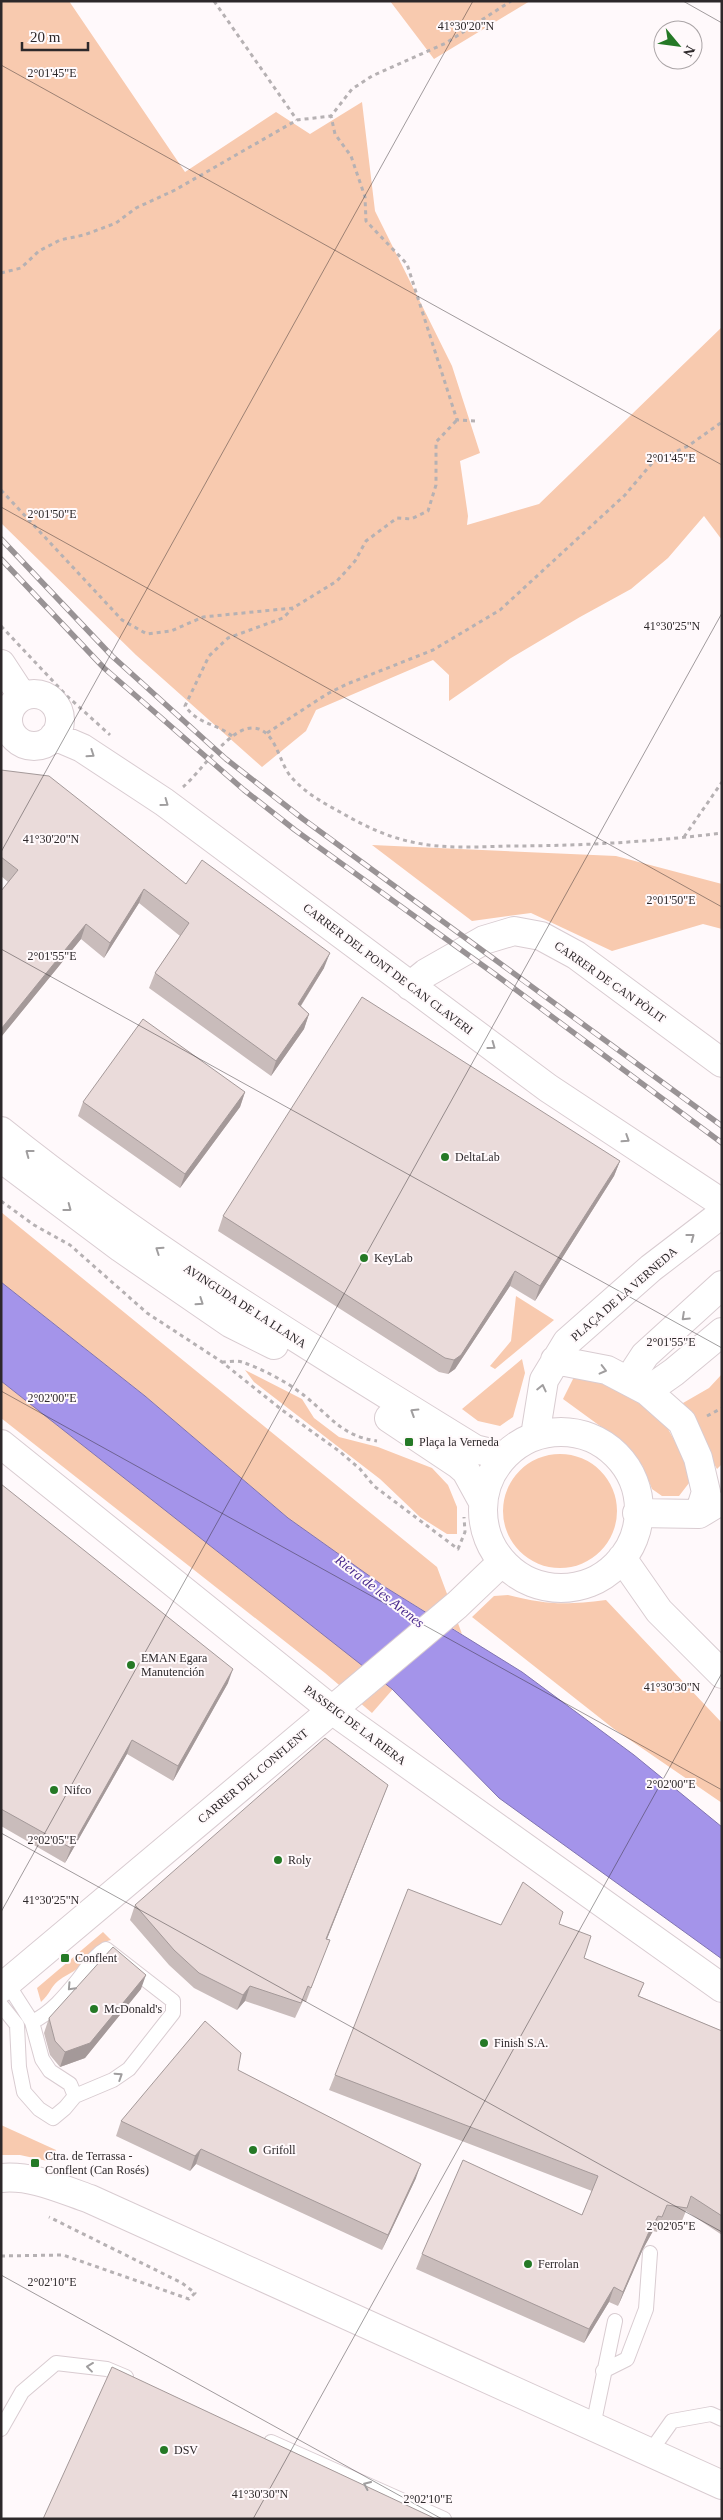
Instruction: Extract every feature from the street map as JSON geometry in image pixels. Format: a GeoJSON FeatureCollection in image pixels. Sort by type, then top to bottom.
{"type":"FeatureCollection","features":[{"type":"Feature","properties":{"kind":"street"},"geometry":{"type":"LineString","coordinates":[[1,664],[9,717],[20,743],[33,747],[48,743],[54,736],[60,722],[58,711],[53,702],[44,695],[33,693],[9,717]]}},
{"type":"Feature","properties":{"kind":"street","name":"CARRER DEL PONT DE CAN CLAVERI"},"geometry":{"type":"LineString","coordinates":[[54,736],[82,748],[164,802],[548,1088],[722,1203]]}},
{"type":"Feature","properties":{"kind":"street","name":"CARRER DE CAN PÒLIT"},"geometry":{"type":"LineString","coordinates":[[410,986],[426,973],[484,940],[514,931],[541,936],[576,955],[722,1063]]}},
{"type":"Feature","properties":{"kind":"street","name":"AVINGUDA DE LA LLANA"},"geometry":{"type":"LineString","coordinates":[[1,1131],[153,1246],[257,1315],[475,1449],[504,1456]]}},
{"type":"Feature","properties":{"kind":"street","name":"AVINGUDA DE LA LLANA"},"geometry":{"type":"LineString","coordinates":[[1,1158],[122,1248],[230,1323],[258,1335],[458,1464],[466,1471],[473,1506]]}},
{"type":"Feature","properties":{"kind":"street","name":"PLAÇA DE LA VERNEDA"},"geometry":{"type":"LineString","coordinates":[[535,1436],[544,1380],[567,1342],[651,1268],[715,1219],[722,1217]]}},
{"type":"Feature","properties":{"kind":"street"},"geometry":{"type":"LineString","coordinates":[[637,1386],[645,1354],[722,1285]]}},
{"type":"Feature","properties":{"kind":"street"},"geometry":{"type":"LineString","coordinates":[[637,1386],[674,1372],[722,1332]]}},
{"type":"Feature","properties":{"kind":"street"},"geometry":{"type":"LineString","coordinates":[[556,1360],[607,1370],[637,1386],[682,1422],[698,1458],[710,1507],[637,1513]]}},
{"type":"Feature","properties":{"kind":"street"},"geometry":{"type":"LineString","coordinates":[[546,1433],[573,1433],[591,1438],[614,1452],[624,1464],[636,1489],[636,1529],[629,1548],[622,1558],[602,1576],[576,1587],[549,1587],[523,1578],[502,1562],[473,1506],[504,1456],[520,1443],[535,1436],[546,1433]]}},
{"type":"Feature","properties":{"kind":"street","name":"PASSEIG DE LA RIERA"},"geometry":{"type":"LineString","coordinates":[[1,1444],[722,1988]]}},
{"type":"Feature","properties":{"kind":"street"},"geometry":{"type":"LineString","coordinates":[[622,1558],[659,1611],[722,1674]]}},
{"type":"Feature","properties":{"kind":"street","name":"CARRER DEL CONFLENT"},"geometry":{"type":"LineString","coordinates":[[3,1992],[342,1701],[457,1605],[502,1562]]}},
{"type":"Feature","properties":{"kind":"street"},"geometry":{"type":"LineString","coordinates":[[602,1576],[636,1595],[659,1611]]}},
{"type":"Feature","properties":{"kind":"street"},"geometry":{"type":"LineString","coordinates":[[1,2178],[15,2177],[36,2180],[90,2199],[722,2485]]}},
{"type":"Feature","properties":{"kind":"lane"},"geometry":{"type":"LineString","coordinates":[[3,1992],[17,2025],[19,2067],[24,2092],[40,2109],[53,2118],[66,2108],[75,2096],[113,2080],[129,2069],[173,2013],[174,2001],[106,1949],[98,1954],[78,1981],[47,2014],[32,2022]]}},
{"type":"Feature","properties":{"kind":"lane"},"geometry":{"type":"LineString","coordinates":[[3,1992],[32,2022],[42,2059],[50,2071],[70,2084],[75,2096]]}},
{"type":"Feature","properties":{"kind":"lane"},"geometry":{"type":"LineString","coordinates":[[603,2371],[627,2359],[646,2309],[650,2253]]}},
{"type":"Feature","properties":{"kind":"lane"},"geometry":{"type":"LineString","coordinates":[[593,2426],[615,2321]]}},
{"type":"Feature","properties":{"kind":"lane"},"geometry":{"type":"LineString","coordinates":[[1,2429],[22,2392],[56,2363],[107,2369],[134,2381]]}},
{"type":"Feature","properties":{"kind":"lane"},"geometry":{"type":"LineString","coordinates":[[650,2452],[672,2421],[711,2414],[722,2419]]}},
{"type":"Feature","properties":{"kind":"lane"},"geometry":{"type":"LineString","coordinates":[[262,2438],[444,2519]]}},
{"type":"Feature","properties":{"kind":"path"},"geometry":{"type":"LineString","coordinates":[[214,1],[297,120]]}},
{"type":"Feature","properties":{"kind":"path"},"geometry":{"type":"LineString","coordinates":[[1,274],[21,268],[39,251],[60,240],[84,235],[116,223],[136,208],[175,190],[272,132],[297,120],[331,116],[352,88],[372,76],[446,43],[510,1]]}},
{"type":"Feature","properties":{"kind":"path"},"geometry":{"type":"LineString","coordinates":[[331,116],[335,134],[351,156],[365,197],[366,221],[407,264],[456,420]]}},
{"type":"Feature","properties":{"kind":"path"},"geometry":{"type":"LineString","coordinates":[[456,420],[475,421]]}},
{"type":"Feature","properties":{"kind":"path"},"geometry":{"type":"LineString","coordinates":[[232,736],[205,724],[192,715],[185,706],[209,656],[228,638],[283,618],[293,608],[337,581],[355,561],[366,541],[397,518],[411,519],[428,511],[436,485],[436,442],[456,420]]}},
{"type":"Feature","properties":{"kind":"path"},"geometry":{"type":"LineString","coordinates":[[267,733],[327,694],[347,684],[433,650],[500,610],[625,495],[653,462],[688,446],[722,422]]}},
{"type":"Feature","properties":{"kind":"path"},"geometry":{"type":"LineString","coordinates":[[1,490],[122,620],[147,634],[171,631],[203,617],[280,607],[293,608]]}},
{"type":"Feature","properties":{"kind":"path"},"geometry":{"type":"LineString","coordinates":[[164,802],[187,784],[232,736],[246,728],[252,728],[267,733],[272,739],[278,756],[291,778],[306,791],[361,823],[412,842],[450,846],[614,844],[722,833]]}},
{"type":"Feature","properties":{"kind":"path"},"geometry":{"type":"LineString","coordinates":[[684,838],[722,782]]}},
{"type":"Feature","properties":{"kind":"path"},"geometry":{"type":"LineString","coordinates":[[1,1201],[34,1225],[70,1246],[147,1313],[222,1362],[282,1410],[339,1451],[360,1468],[374,1486],[458,1549],[473,1506]]}},
{"type":"Feature","properties":{"kind":"path"},"geometry":{"type":"LineString","coordinates":[[222,1362],[240,1361],[284,1383],[307,1398],[338,1427],[362,1439],[381,1442]]}},
{"type":"Feature","properties":{"kind":"path"},"geometry":{"type":"LineString","coordinates":[[685,1428],[722,1408]]}},
{"type":"Feature","properties":{"kind":"path"},"geometry":{"type":"LineString","coordinates":[[1,2256],[63,2254],[189,2298],[195,2293],[182,2283],[49,2217]]}},
{"type":"Feature","properties":{"kind":"shaded area"},"geometry":{"type":"Polygon","coordinates":[[[1,1],[69,1],[185,172],[276,112],[310,134],[362,102],[375,211],[452,366],[480,453],[460,461],[468,516],[467,525],[539,504],[722,327],[722,540],[704,516],[668,558],[631,589],[511,658],[449,701],[449,675],[433,660],[316,710],[306,731],[262,767],[136,655],[1,523],[1,1]]]}},
{"type":"Feature","properties":{"kind":"shaded area"},"geometry":{"type":"Polygon","coordinates":[[[390,1],[530,1],[434,59],[390,1]]]}},
{"type":"Feature","properties":{"kind":"shaded area"},"geometry":{"type":"Polygon","coordinates":[[[372,845],[616,856],[722,884],[722,929],[703,924],[612,951],[531,913],[472,921],[372,845]]]}},
{"type":"Feature","properties":{"kind":"shaded area"},"geometry":{"type":"Polygon","coordinates":[[[1,1212],[437,1567],[462,1634],[385,1587],[288,1518],[145,1396],[1,1282],[1,1212]]]}},
{"type":"Feature","properties":{"kind":"shaded area"},"geometry":{"type":"Polygon","coordinates":[[[516,1296],[554,1320],[495,1369],[490,1366],[511,1341],[516,1296]]]}},
{"type":"Feature","properties":{"kind":"shaded area"},"geometry":{"type":"Polygon","coordinates":[[[522,1359],[525,1373],[513,1417],[500,1426],[478,1421],[462,1409],[522,1359]]]}},
{"type":"Feature","properties":{"kind":"shaded area"},"geometry":{"type":"Polygon","coordinates":[[[245,1370],[302,1399],[314,1418],[339,1437],[378,1447],[432,1468],[448,1485],[457,1507],[457,1534],[447,1534],[420,1517],[380,1479],[254,1382],[245,1370]]]}},
{"type":"Feature","properties":{"kind":"shaded area"},"geometry":{"type":"Polygon","coordinates":[[[589,1374],[659,1413],[686,1461],[689,1483],[679,1496],[662,1496],[652,1489],[642,1465],[611,1434],[563,1399],[574,1377],[589,1374]]]}},
{"type":"Feature","properties":{"kind":"shaded area"},"geometry":{"type":"Polygon","coordinates":[[[722,1374],[722,1464],[717,1469],[684,1414],[683,1403],[709,1388],[722,1374]]]}},
{"type":"Feature","properties":{"kind":"shaded area"},"geometry":{"type":"Polygon","coordinates":[[[1,1381],[393,1689],[372,1713],[325,1673],[1,1418],[1,1381]]]}},
{"type":"Feature","properties":{"kind":"shaded area"},"geometry":{"type":"Polygon","coordinates":[[[560,1454],[582,1459],[600,1471],[612,1489],[617,1511],[612,1533],[600,1551],[582,1563],[560,1568],[538,1563],[520,1551],[508,1533],[503,1511],[508,1489],[520,1471],[538,1459],[560,1454]]]}},
{"type":"Feature","properties":{"kind":"shaded area"},"geometry":{"type":"Polygon","coordinates":[[[508,1595],[534,1601],[557,1603],[606,1600],[722,1723],[722,1803],[614,1729],[472,1617],[494,1596],[508,1595]]]}},
{"type":"Feature","properties":{"kind":"shaded area"},"geometry":{"type":"Polygon","coordinates":[[[103,1932],[111,1940],[93,1951],[78,1968],[58,1981],[41,2002],[37,1988],[103,1932]]]}},
{"type":"Feature","properties":{"kind":"shaded area"},"geometry":{"type":"Polygon","coordinates":[[[1,2125],[56,2150],[52,2162],[20,2155],[1,2155],[1,2125]]]}},
{"type":"Feature","properties":{"kind":"water","name":"Riera de les Arenes"},"geometry":{"type":"Polygon","coordinates":[[[1,1282],[145,1396],[288,1518],[385,1587],[522,1672],[634,1755],[722,1827],[722,1959],[499,1798],[392,1689],[1,1381],[1,1282]]]}},
{"type":"Feature","properties":{"kind":"building"},"geometry":{"type":"Polygon","coordinates":[[[1,770],[49,776],[186,884],[202,860],[330,953],[298,1004],[309,1014],[276,1061],[155,973],[189,923],[144,889],[110,943],[86,924],[1,1029],[1,891],[18,870],[1,857],[1,770]]]}},
{"type":"Feature","properties":{"kind":"building"},"geometry":{"type":"Polygon","coordinates":[[[362,997],[620,1161],[540,1286],[515,1271],[461,1355],[454,1360],[445,1358],[223,1216],[362,997]]]}},
{"type":"Feature","properties":{"kind":"building"},"geometry":{"type":"Polygon","coordinates":[[[143,1019],[245,1092],[185,1174],[83,1102],[143,1019]]]}},
{"type":"Feature","properties":{"kind":"building"},"geometry":{"type":"Polygon","coordinates":[[[1,1484],[233,1669],[178,1766],[132,1740],[71,1848],[1,1809],[1,1484]]]}},
{"type":"Feature","properties":{"kind":"building","name":"Roly"},"geometry":{"type":"Polygon","coordinates":[[[325,1738],[388,1785],[326,1939],[330,1940],[311,1988],[308,1986],[301,2003],[250,1986],[243,1995],[199,1973],[174,1950],[135,1905],[325,1738]]]}},
{"type":"Feature","properties":{"kind":"building"},"geometry":{"type":"Polygon","coordinates":[[[523,1882],[563,1912],[559,1924],[591,1936],[584,1958],[644,1983],[638,1996],[722,2031],[722,2216],[691,2196],[687,2208],[667,2205],[662,2217],[658,2216],[648,2234],[623,2292],[614,2287],[589,2329],[422,2254],[463,2160],[582,2215],[598,2176],[335,2075],[408,1889],[501,1925],[523,1882]]]}},
{"type":"Feature","properties":{"kind":"building","name":"McDonald's"},"geometry":{"type":"Polygon","coordinates":[[[113,1947],[146,1975],[90,2043],[65,2052],[55,2041],[49,2018],[113,1947]]]}},
{"type":"Feature","properties":{"kind":"building","name":"Grifoll"},"geometry":{"type":"Polygon","coordinates":[[[205,2021],[241,2053],[238,2070],[421,2164],[388,2235],[201,2149],[195,2156],[121,2121],[205,2021]]]}},
{"type":"Feature","properties":{"kind":"building","name":"DSV"},"geometry":{"type":"Polygon","coordinates":[[[112,2367],[436,2519],[43,2519],[112,2367]]]}},
{"type":"Feature","properties":{"kind":"railway"},"geometry":{"type":"LineString","coordinates":[[1,539],[112,656],[226,759],[303,819],[722,1126]]}},
{"type":"Feature","properties":{"kind":"railway"},"geometry":{"type":"LineString","coordinates":[[1,559],[104,668],[244,790],[295,830],[496,975],[722,1143]]}},
{"type":"Feature","properties":{"kind":"place","name":"DeltaLab"},"geometry":{"type":"Point","coordinates":[445,1157]}},
{"type":"Feature","properties":{"kind":"place","name":"KeyLab"},"geometry":{"type":"Point","coordinates":[364,1258]}},
{"type":"Feature","properties":{"kind":"place","name":"Plaça la Verneda"},"geometry":{"type":"Point","coordinates":[409,1442]}},
{"type":"Feature","properties":{"kind":"place","name":"EMAN Egara Manutención"},"geometry":{"type":"Point","coordinates":[131,1665]}},
{"type":"Feature","properties":{"kind":"place","name":"Nifco"},"geometry":{"type":"Point","coordinates":[54,1790]}},
{"type":"Feature","properties":{"kind":"place","name":"Roly"},"geometry":{"type":"Point","coordinates":[278,1860]}},
{"type":"Feature","properties":{"kind":"place","name":"Conflent"},"geometry":{"type":"Point","coordinates":[65,1958]}},
{"type":"Feature","properties":{"kind":"place","name":"McDonald's"},"geometry":{"type":"Point","coordinates":[94,2009]}},
{"type":"Feature","properties":{"kind":"place","name":"Finish S.A."},"geometry":{"type":"Point","coordinates":[484,2043]}},
{"type":"Feature","properties":{"kind":"place","name":"Grifoll"},"geometry":{"type":"Point","coordinates":[253,2150]}},
{"type":"Feature","properties":{"kind":"place","name":"Ctra. de Terrassa - Conflent (Can Rosés)"},"geometry":{"type":"Point","coordinates":[35,2163]}},
{"type":"Feature","properties":{"kind":"place","name":"Ferrolan"},"geometry":{"type":"Point","coordinates":[528,2264]}},
{"type":"Feature","properties":{"kind":"place","name":"DSV"},"geometry":{"type":"Point","coordinates":[164,2450]}}]}
